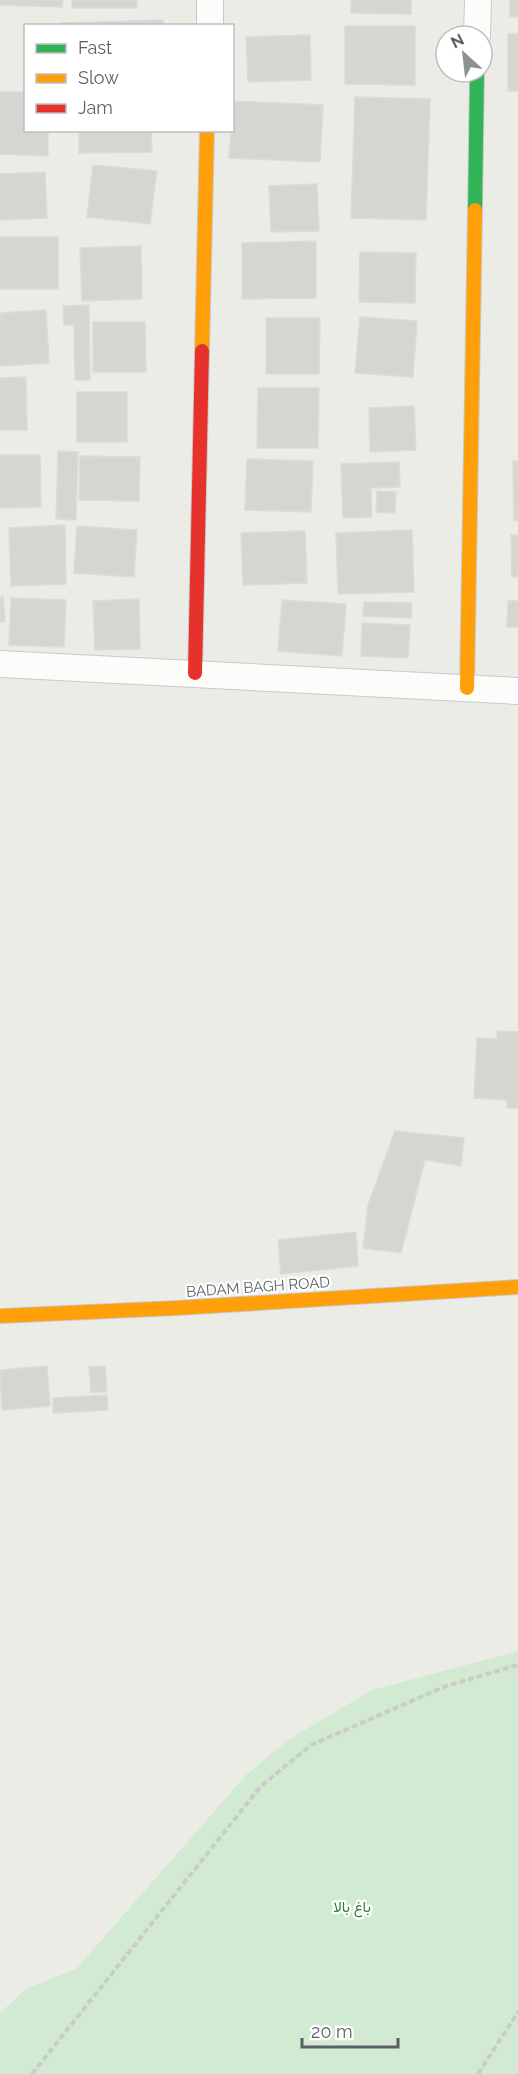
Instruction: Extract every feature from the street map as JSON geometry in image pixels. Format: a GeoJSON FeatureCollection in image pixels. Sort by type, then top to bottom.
{"type":"FeatureCollection","features":[{"type":"Feature","properties":{"kind":"street"},"geometry":{"type":"LineString","coordinates":[[210,0],[210,24]]}},
{"type":"Feature","properties":{"kind":"street"},"geometry":{"type":"LineString","coordinates":[[477,24],[478,0]]}},
{"type":"Feature","properties":{"kind":"street"},"geometry":{"type":"LineString","coordinates":[[467,688],[477,84]]}},
{"type":"Feature","properties":{"kind":"street"},"geometry":{"type":"LineString","coordinates":[[195,673],[207,132]]}},
{"type":"Feature","properties":{"kind":"street"},"geometry":{"type":"LineString","coordinates":[[0,664],[518,691]]}},
{"type":"Feature","properties":{"kind":"street","name":"BADAM BAGH ROAD"},"geometry":{"type":"LineString","coordinates":[[0,1316],[177,1308],[518,1287]]}},
{"type":"Feature","properties":{"kind":"path"},"geometry":{"type":"LineString","coordinates":[[32,2074],[261,1786],[311,1745],[446,1686],[518,1665]]}},
{"type":"Feature","properties":{"kind":"path"},"geometry":{"type":"LineString","coordinates":[[478,2074],[518,2012]]}},
{"type":"Feature","properties":{"kind":"green space","name":"باغ بالا"},"geometry":{"type":"Polygon","coordinates":[[[518,1651],[518,2074],[0,2074],[0,2013],[27,1988],[76,1969],[246,1775],[288,1740],[372,1690],[518,1651]]]}},
{"type":"Feature","properties":{"kind":"building"},"geometry":{"type":"Polygon","coordinates":[[[0,0],[63,0],[62,7],[0,5],[0,0]]]}},
{"type":"Feature","properties":{"kind":"building"},"geometry":{"type":"Polygon","coordinates":[[[72,0],[137,0],[137,8],[72,8],[72,0]]]}},
{"type":"Feature","properties":{"kind":"building"},"geometry":{"type":"Polygon","coordinates":[[[351,0],[411,0],[411,14],[351,13],[351,0]]]}},
{"type":"Feature","properties":{"kind":"building"},"geometry":{"type":"Polygon","coordinates":[[[510,0],[518,0],[518,17],[510,17],[510,0]]]}},
{"type":"Feature","properties":{"kind":"building"},"geometry":{"type":"Polygon","coordinates":[[[163,20],[163,24],[60,23],[163,20]]]}},
{"type":"Feature","properties":{"kind":"building"},"geometry":{"type":"Polygon","coordinates":[[[345,26],[415,26],[415,85],[345,84],[345,26]]]}},
{"type":"Feature","properties":{"kind":"building"},"geometry":{"type":"Polygon","coordinates":[[[508,34],[518,34],[518,91],[508,91],[508,34]]]}},
{"type":"Feature","properties":{"kind":"building"},"geometry":{"type":"Polygon","coordinates":[[[310,35],[311,80],[248,82],[246,37],[310,35]]]}},
{"type":"Feature","properties":{"kind":"building"},"geometry":{"type":"Polygon","coordinates":[[[0,92],[24,92],[24,132],[48,132],[48,156],[0,154],[0,92]]]}},
{"type":"Feature","properties":{"kind":"building"},"geometry":{"type":"Polygon","coordinates":[[[355,97],[430,99],[426,220],[351,218],[355,97]]]}},
{"type":"Feature","properties":{"kind":"building"},"geometry":{"type":"Polygon","coordinates":[[[234,101],[323,105],[320,162],[229,158],[231,132],[234,132],[234,101]]]}},
{"type":"Feature","properties":{"kind":"building"},"geometry":{"type":"Polygon","coordinates":[[[79,132],[151,132],[152,152],[79,153],[79,132]]]}},
{"type":"Feature","properties":{"kind":"building"},"geometry":{"type":"Polygon","coordinates":[[[93,165],[157,171],[150,224],[87,217],[93,165]]]}},
{"type":"Feature","properties":{"kind":"building"},"geometry":{"type":"Polygon","coordinates":[[[45,172],[47,218],[0,220],[0,174],[45,172]]]}},
{"type":"Feature","properties":{"kind":"building"},"geometry":{"type":"Polygon","coordinates":[[[317,184],[319,231],[271,232],[269,186],[317,184]]]}},
{"type":"Feature","properties":{"kind":"building"},"geometry":{"type":"Polygon","coordinates":[[[0,237],[58,237],[58,289],[0,289],[0,237]]]}},
{"type":"Feature","properties":{"kind":"building"},"geometry":{"type":"Polygon","coordinates":[[[316,241],[316,298],[242,299],[242,243],[316,241]]]}},
{"type":"Feature","properties":{"kind":"building"},"geometry":{"type":"Polygon","coordinates":[[[141,246],[142,299],[82,301],[80,248],[141,246]]]}},
{"type":"Feature","properties":{"kind":"building"},"geometry":{"type":"Polygon","coordinates":[[[360,252],[416,253],[415,303],[359,302],[360,252]]]}},
{"type":"Feature","properties":{"kind":"building"},"geometry":{"type":"Polygon","coordinates":[[[89,305],[90,380],[75,380],[74,325],[64,325],[63,306],[89,305]]]}},
{"type":"Feature","properties":{"kind":"building"},"geometry":{"type":"Polygon","coordinates":[[[46,310],[49,363],[0,366],[0,313],[46,310]]]}},
{"type":"Feature","properties":{"kind":"building"},"geometry":{"type":"Polygon","coordinates":[[[360,317],[417,321],[413,377],[355,373],[360,317]]]}},
{"type":"Feature","properties":{"kind":"building"},"geometry":{"type":"Polygon","coordinates":[[[266,318],[320,318],[319,374],[266,374],[266,318]]]}},
{"type":"Feature","properties":{"kind":"building"},"geometry":{"type":"Polygon","coordinates":[[[93,322],[145,322],[146,372],[93,372],[93,322]]]}},
{"type":"Feature","properties":{"kind":"building"},"geometry":{"type":"Polygon","coordinates":[[[26,377],[27,430],[0,430],[0,378],[26,377]]]}},
{"type":"Feature","properties":{"kind":"building"},"geometry":{"type":"Polygon","coordinates":[[[258,388],[319,388],[318,448],[257,448],[258,388]]]}},
{"type":"Feature","properties":{"kind":"building"},"geometry":{"type":"Polygon","coordinates":[[[77,392],[127,392],[127,442],[77,442],[77,392]]]}},
{"type":"Feature","properties":{"kind":"building"},"geometry":{"type":"Polygon","coordinates":[[[414,406],[416,450],[370,452],[369,408],[414,406]]]}},
{"type":"Feature","properties":{"kind":"building"},"geometry":{"type":"Polygon","coordinates":[[[58,451],[78,452],[76,520],[56,519],[58,451]]]}},
{"type":"Feature","properties":{"kind":"building"},"geometry":{"type":"Polygon","coordinates":[[[0,455],[40,455],[41,507],[0,508],[0,455]]]}},
{"type":"Feature","properties":{"kind":"building"},"geometry":{"type":"Polygon","coordinates":[[[80,456],[140,457],[139,501],[79,500],[80,456]]]}},
{"type":"Feature","properties":{"kind":"building"},"geometry":{"type":"Polygon","coordinates":[[[247,459],[313,461],[311,512],[245,510],[247,459]]]}},
{"type":"Feature","properties":{"kind":"building"},"geometry":{"type":"Polygon","coordinates":[[[513,461],[518,461],[518,520],[514,521],[513,461]]]}},
{"type":"Feature","properties":{"kind":"building"},"geometry":{"type":"Polygon","coordinates":[[[399,462],[400,487],[371,488],[372,517],[343,518],[341,464],[399,462]]]}},
{"type":"Feature","properties":{"kind":"building"},"geometry":{"type":"Polygon","coordinates":[[[377,491],[396,492],[395,513],[376,512],[377,491]]]}},
{"type":"Feature","properties":{"kind":"building"},"geometry":{"type":"Polygon","coordinates":[[[65,525],[66,584],[11,586],[9,528],[65,525]]]}},
{"type":"Feature","properties":{"kind":"building"},"geometry":{"type":"Polygon","coordinates":[[[77,526],[137,530],[134,577],[74,573],[77,526]]]}},
{"type":"Feature","properties":{"kind":"building"},"geometry":{"type":"Polygon","coordinates":[[[412,530],[414,592],[338,594],[336,533],[412,530]]]}},
{"type":"Feature","properties":{"kind":"building"},"geometry":{"type":"Polygon","coordinates":[[[305,531],[307,583],[243,585],[241,533],[305,531]]]}},
{"type":"Feature","properties":{"kind":"building"},"geometry":{"type":"Polygon","coordinates":[[[511,535],[518,535],[518,577],[512,577],[511,535]]]}},
{"type":"Feature","properties":{"kind":"building"},"geometry":{"type":"Polygon","coordinates":[[[0,597],[3,597],[5,621],[0,622],[0,597]]]}},
{"type":"Feature","properties":{"kind":"building"},"geometry":{"type":"Polygon","coordinates":[[[11,598],[66,600],[64,647],[9,645],[11,598]]]}},
{"type":"Feature","properties":{"kind":"building"},"geometry":{"type":"Polygon","coordinates":[[[139,599],[140,649],[95,650],[93,601],[139,599]]]}},
{"type":"Feature","properties":{"kind":"building"},"geometry":{"type":"Polygon","coordinates":[[[282,600],[346,604],[342,656],[278,651],[282,600]]]}},
{"type":"Feature","properties":{"kind":"building"},"geometry":{"type":"Polygon","coordinates":[[[508,601],[518,601],[518,627],[507,627],[508,601]]]}},
{"type":"Feature","properties":{"kind":"building"},"geometry":{"type":"Polygon","coordinates":[[[364,602],[412,603],[411,618],[363,616],[364,602]]]}},
{"type":"Feature","properties":{"kind":"building"},"geometry":{"type":"Polygon","coordinates":[[[362,623],[410,625],[408,658],[361,656],[362,623]]]}},
{"type":"Feature","properties":{"kind":"building"},"geometry":{"type":"Polygon","coordinates":[[[497,1031],[518,1032],[518,1108],[507,1108],[507,1100],[474,1098],[477,1038],[497,1039],[497,1031]]]}},
{"type":"Feature","properties":{"kind":"building"},"geometry":{"type":"Polygon","coordinates":[[[395,1131],[464,1138],[461,1166],[425,1160],[401,1253],[363,1248],[368,1205],[395,1131]]]}},
{"type":"Feature","properties":{"kind":"building"},"geometry":{"type":"Polygon","coordinates":[[[356,1232],[358,1266],[281,1274],[278,1240],[356,1232]]]}},
{"type":"Feature","properties":{"kind":"building"},"geometry":{"type":"Polygon","coordinates":[[[47,1366],[50,1406],[2,1410],[0,1370],[47,1366]]]}},
{"type":"Feature","properties":{"kind":"building"},"geometry":{"type":"Polygon","coordinates":[[[105,1366],[107,1392],[91,1392],[89,1367],[105,1366]]]}},
{"type":"Feature","properties":{"kind":"building"},"geometry":{"type":"Polygon","coordinates":[[[107,1395],[108,1410],[53,1413],[53,1398],[107,1395]]]}},
{"type":"Feature","properties":{"kind":"traffic: fast"},"geometry":{"type":"LineString","coordinates":[[475,210],[477,84]]}},
{"type":"Feature","properties":{"kind":"traffic: slow"},"geometry":{"type":"LineString","coordinates":[[202,351],[207,132]]}},
{"type":"Feature","properties":{"kind":"traffic: slow"},"geometry":{"type":"LineString","coordinates":[[467,688],[475,210]]}},
{"type":"Feature","properties":{"kind":"traffic: slow"},"geometry":{"type":"LineString","coordinates":[[0,1316],[177,1308],[518,1287]]}},
{"type":"Feature","properties":{"kind":"traffic: jam"},"geometry":{"type":"LineString","coordinates":[[195,673],[202,351]]}}]}
